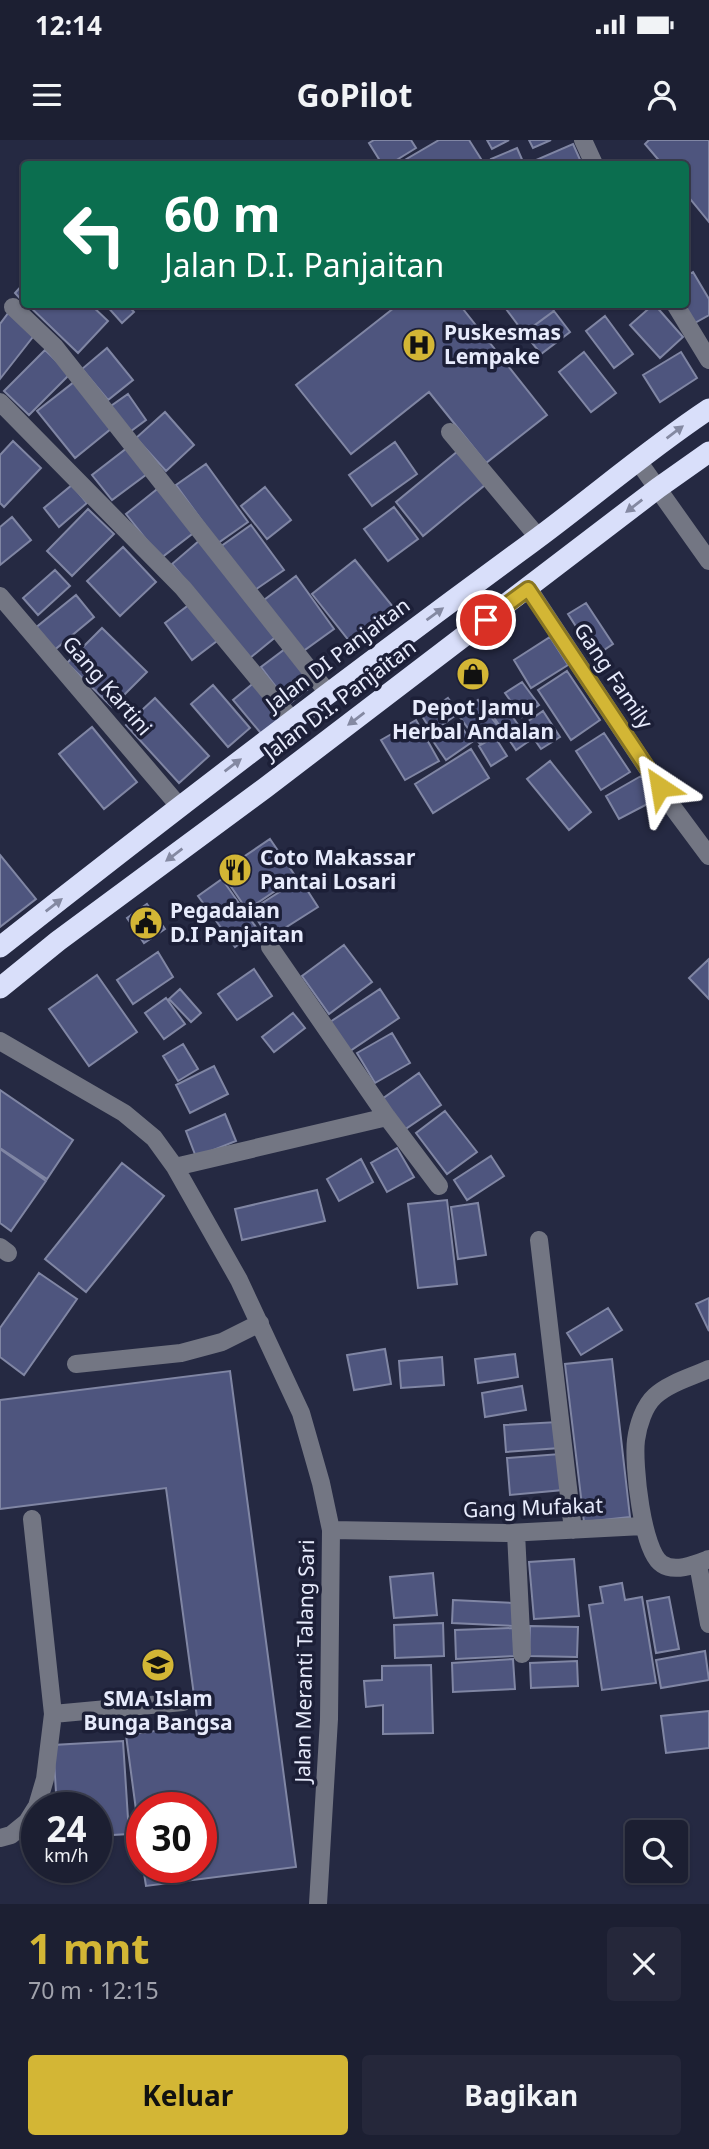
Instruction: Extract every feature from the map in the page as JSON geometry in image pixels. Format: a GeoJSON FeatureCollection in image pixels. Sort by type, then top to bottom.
{"type":"FeatureCollection","features":[{"type":"Feature","properties":{"kind":"highway","name":"Jalan DI Panjaitan"},"geometry":{"type":"LineString","coordinates":[[0,947],[292,720],[709,409]]}},
{"type":"Feature","properties":{"kind":"highway","name":"Jalan D.I. Panjaitan"},"geometry":{"type":"LineString","coordinates":[[0,988],[58,941],[709,452]]}},
{"type":"Feature","properties":{"kind":"highway"},"geometry":{"type":"LineString","coordinates":[[379,654],[401,684]]}},
{"type":"Feature","properties":{"kind":"street"},"geometry":{"type":"LineString","coordinates":[[583,140],[593,161]]}},
{"type":"Feature","properties":{"kind":"street"},"geometry":{"type":"LineString","coordinates":[[13,307],[55,347],[328,693]]}},
{"type":"Feature","properties":{"kind":"street"},"geometry":{"type":"LineString","coordinates":[[677,308],[709,360]]}},
{"type":"Feature","properties":{"kind":"street"},"geometry":{"type":"LineString","coordinates":[[0,402],[183,588],[292,720]]}},
{"type":"Feature","properties":{"kind":"street"},"geometry":{"type":"LineString","coordinates":[[450,432],[538,537]]}},
{"type":"Feature","properties":{"kind":"street"},"geometry":{"type":"LineString","coordinates":[[638,461],[709,561]]}},
{"type":"Feature","properties":{"kind":"street","name":"Gang Family"},"geometry":{"type":"LineString","coordinates":[[528,589],[674,809],[709,856]]}},
{"type":"Feature","properties":{"kind":"street","name":"Gang Kartini"},"geometry":{"type":"LineString","coordinates":[[0,596],[179,806]]}},
{"type":"Feature","properties":{"kind":"street"},"geometry":{"type":"LineString","coordinates":[[270,947],[387,1117],[439,1186]]}},
{"type":"Feature","properties":{"kind":"street","name":"Jalan Meranti Talang Sari"},"geometry":{"type":"LineString","coordinates":[[0,1041],[124,1113],[154,1138],[175,1167],[239,1280],[301,1413],[331,1530],[329,1719],[318,1904]]}},
{"type":"Feature","properties":{"kind":"street"},"geometry":{"type":"LineString","coordinates":[[175,1167],[387,1117]]}},
{"type":"Feature","properties":{"kind":"street"},"geometry":{"type":"LineString","coordinates":[[539,1240],[573,1530]]}},
{"type":"Feature","properties":{"kind":"street"},"geometry":{"type":"LineString","coordinates":[[76,1364],[181,1353],[222,1342],[260,1323]]}},
{"type":"Feature","properties":{"kind":"street"},"geometry":{"type":"LineString","coordinates":[[709,1369],[655,1396],[643,1413],[636,1441],[643,1526],[653,1556],[663,1565],[676,1568],[703,1561],[709,1624]]}},
{"type":"Feature","properties":{"kind":"street"},"geometry":{"type":"LineString","coordinates":[[0,1838],[11,1835],[27,1822],[37,1805],[45,1779],[53,1714],[32,1519]]}},
{"type":"Feature","properties":{"kind":"street","name":"Gang Mufakat"},"geometry":{"type":"LineString","coordinates":[[331,1530],[516,1533],[643,1526]]}},
{"type":"Feature","properties":{"kind":"street"},"geometry":{"type":"LineString","coordinates":[[516,1533],[522,1654]]}},
{"type":"Feature","properties":{"kind":"street"},"geometry":{"type":"LineString","coordinates":[[53,1714],[183,1702]]}},
{"type":"Feature","properties":{"kind":"building"},"geometry":{"type":"Polygon","coordinates":[[[374,140],[411,140],[416,148],[395,161],[380,161],[369,143],[374,140]]]}},
{"type":"Feature","properties":{"kind":"building"},"geometry":{"type":"Polygon","coordinates":[[[439,140],[469,140],[482,161],[403,161],[439,140]]]}},
{"type":"Feature","properties":{"kind":"building"},"geometry":{"type":"Polygon","coordinates":[[[487,140],[509,140],[492,149],[487,140]]]}},
{"type":"Feature","properties":{"kind":"building"},"geometry":{"type":"Polygon","coordinates":[[[529,140],[551,140],[533,148],[529,140]]]}},
{"type":"Feature","properties":{"kind":"building"},"geometry":{"type":"Polygon","coordinates":[[[649,140],[709,140],[709,222],[689,198],[689,161],[659,161],[645,144],[649,140]]]}},
{"type":"Feature","properties":{"kind":"building"},"geometry":{"type":"Polygon","coordinates":[[[573,144],[581,161],[534,161],[573,144]]]}},
{"type":"Feature","properties":{"kind":"building"},"geometry":{"type":"Polygon","coordinates":[[[517,148],[523,161],[492,161],[491,159],[517,148]]]}},
{"type":"Feature","properties":{"kind":"building"},"geometry":{"type":"Polygon","coordinates":[[[693,272],[709,299],[709,315],[693,324],[683,308],[689,308],[689,274],[693,272]]]}},
{"type":"Feature","properties":{"kind":"building"},"geometry":{"type":"Polygon","coordinates":[[[21,286],[21,300],[15,293],[21,286]]]}},
{"type":"Feature","properties":{"kind":"building"},"geometry":{"type":"Polygon","coordinates":[[[31,308],[94,308],[108,321],[78,353],[31,308]]]}},
{"type":"Feature","properties":{"kind":"building"},"geometry":{"type":"Polygon","coordinates":[[[109,308],[130,308],[134,312],[122,323],[109,308]]]}},
{"type":"Feature","properties":{"kind":"building","name":"Puskesmas Lempake"},"geometry":{"type":"Polygon","coordinates":[[[394,308],[462,308],[547,415],[486,463],[429,392],[351,454],[296,385],[394,308]]]}},
{"type":"Feature","properties":{"kind":"building"},"geometry":{"type":"Polygon","coordinates":[[[552,308],[554,311],[524,333],[506,309],[552,308]]]}},
{"type":"Feature","properties":{"kind":"building"},"geometry":{"type":"Polygon","coordinates":[[[649,308],[658,308],[683,337],[660,358],[630,325],[649,308]]]}},
{"type":"Feature","properties":{"kind":"building"},"geometry":{"type":"Polygon","coordinates":[[[554,311],[570,332],[541,354],[524,333],[554,311]]]}},
{"type":"Feature","properties":{"kind":"building"},"geometry":{"type":"Polygon","coordinates":[[[9,312],[36,333],[0,379],[0,324],[9,312]]]}},
{"type":"Feature","properties":{"kind":"building"},"geometry":{"type":"Polygon","coordinates":[[[605,316],[633,354],[614,368],[586,331],[605,316]]]}},
{"type":"Feature","properties":{"kind":"building"},"geometry":{"type":"Polygon","coordinates":[[[107,348],[133,380],[108,400],[82,369],[107,348]]]}},
{"type":"Feature","properties":{"kind":"building"},"geometry":{"type":"Polygon","coordinates":[[[45,350],[70,374],[29,415],[4,391],[45,350]]]}},
{"type":"Feature","properties":{"kind":"building"},"geometry":{"type":"Polygon","coordinates":[[[584,352],[616,393],[591,412],[559,372],[584,352]]]}},
{"type":"Feature","properties":{"kind":"building"},"geometry":{"type":"Polygon","coordinates":[[[681,352],[697,378],[660,402],[643,375],[681,352]]]}},
{"type":"Feature","properties":{"kind":"building"},"geometry":{"type":"Polygon","coordinates":[[[74,382],[112,428],[75,458],[37,411],[74,382]]]}},
{"type":"Feature","properties":{"kind":"building"},"geometry":{"type":"Polygon","coordinates":[[[128,394],[146,420],[127,434],[108,408],[128,394]]]}},
{"type":"Feature","properties":{"kind":"building"},"geometry":{"type":"Polygon","coordinates":[[[165,412],[194,445],[166,471],[136,438],[165,412]]]}},
{"type":"Feature","properties":{"kind":"building"},"geometry":{"type":"Polygon","coordinates":[[[13,441],[41,468],[4,507],[0,503],[0,455],[13,441]]]}},
{"type":"Feature","properties":{"kind":"building"},"geometry":{"type":"Polygon","coordinates":[[[395,442],[417,474],[372,506],[349,475],[395,442]]]}},
{"type":"Feature","properties":{"kind":"building"},"geometry":{"type":"Polygon","coordinates":[[[127,448],[147,474],[112,500],[92,475],[127,448]]]}},
{"type":"Feature","properties":{"kind":"building"},"geometry":{"type":"Polygon","coordinates":[[[458,451],[485,485],[423,536],[396,502],[458,451]]]}},
{"type":"Feature","properties":{"kind":"building"},"geometry":{"type":"Polygon","coordinates":[[[206,464],[248,522],[218,543],[176,485],[206,464]]]}},
{"type":"Feature","properties":{"kind":"building"},"geometry":{"type":"Polygon","coordinates":[[[72,485],[87,503],[59,527],[44,508],[72,485]]]}},
{"type":"Feature","properties":{"kind":"building"},"geometry":{"type":"Polygon","coordinates":[[[161,486],[196,531],[161,558],[126,514],[161,486]]]}},
{"type":"Feature","properties":{"kind":"building"},"geometry":{"type":"Polygon","coordinates":[[[265,487],[291,520],[267,539],[241,506],[265,487]]]}},
{"type":"Feature","properties":{"kind":"building"},"geometry":{"type":"Polygon","coordinates":[[[394,507],[418,539],[388,561],[364,529],[394,507]]]}},
{"type":"Feature","properties":{"kind":"building"},"geometry":{"type":"Polygon","coordinates":[[[88,509],[114,534],[72,576],[47,551],[88,509]]]}},
{"type":"Feature","properties":{"kind":"building"},"geometry":{"type":"Polygon","coordinates":[[[12,517],[31,540],[0,565],[0,527],[12,517]]]}},
{"type":"Feature","properties":{"kind":"building"},"geometry":{"type":"Polygon","coordinates":[[[251,525],[284,570],[252,592],[220,547],[251,525]]]}},
{"type":"Feature","properties":{"kind":"building"},"geometry":{"type":"Polygon","coordinates":[[[200,540],[278,635],[250,658],[172,564],[200,540]]]}},
{"type":"Feature","properties":{"kind":"building"},"geometry":{"type":"Polygon","coordinates":[[[123,547],[156,582],[120,616],[87,581],[123,547]]]}},
{"type":"Feature","properties":{"kind":"building"},"geometry":{"type":"Polygon","coordinates":[[[355,560],[398,613],[354,647],[312,594],[355,560]]]}},
{"type":"Feature","properties":{"kind":"building"},"geometry":{"type":"Polygon","coordinates":[[[55,570],[70,586],[38,615],[23,598],[55,570]]]}},
{"type":"Feature","properties":{"kind":"building"},"geometry":{"type":"Polygon","coordinates":[[[296,576],[334,629],[302,652],[264,600],[296,576]]]}},
{"type":"Feature","properties":{"kind":"building"},"geometry":{"type":"Polygon","coordinates":[[[76,595],[94,617],[52,652],[34,629],[76,595]]]}},
{"type":"Feature","properties":{"kind":"building"},"geometry":{"type":"Polygon","coordinates":[[[586,603],[613,644],[595,656],[568,614],[586,603]]]}},
{"type":"Feature","properties":{"kind":"building"},"geometry":{"type":"Polygon","coordinates":[[[190,604],[217,641],[192,660],[165,623],[190,604]]]}},
{"type":"Feature","properties":{"kind":"building"},"geometry":{"type":"Polygon","coordinates":[[[102,628],[147,672],[112,707],[67,663],[102,628]]]}},
{"type":"Feature","properties":{"kind":"building"},"geometry":{"type":"Polygon","coordinates":[[[550,637],[568,665],[531,688],[514,660],[550,637]]]}},
{"type":"Feature","properties":{"kind":"building"},"geometry":{"type":"Polygon","coordinates":[[[289,646],[317,682],[289,704],[261,667],[289,646]]]}},
{"type":"Feature","properties":{"kind":"building"},"geometry":{"type":"Polygon","coordinates":[[[567,671],[600,720],[571,740],[538,690],[567,671]]]}},
{"type":"Feature","properties":{"kind":"building"},"geometry":{"type":"Polygon","coordinates":[[[256,681],[287,718],[264,737],[233,700],[256,681]]]}},
{"type":"Feature","properties":{"kind":"building"},"geometry":{"type":"Polygon","coordinates":[[[522,682],[539,705],[522,717],[505,693],[522,682]]]}},
{"type":"Feature","properties":{"kind":"building"},"geometry":{"type":"Polygon","coordinates":[[[213,685],[250,728],[228,747],[191,704],[213,685]]]}},
{"type":"Feature","properties":{"kind":"building"},"geometry":{"type":"Polygon","coordinates":[[[155,698],[209,756],[179,783],[126,725],[155,698]]]}},
{"type":"Feature","properties":{"kind":"building"},"geometry":{"type":"Polygon","coordinates":[[[448,698],[459,713],[432,732],[422,716],[448,698]]]}},
{"type":"Feature","properties":{"kind":"building"},"geometry":{"type":"Polygon","coordinates":[[[478,700],[500,729],[480,744],[458,715],[478,700]]]}},
{"type":"Feature","properties":{"kind":"building"},"geometry":{"type":"Polygon","coordinates":[[[504,704],[529,741],[516,750],[491,713],[504,704]]]}},
{"type":"Feature","properties":{"kind":"building"},"geometry":{"type":"Polygon","coordinates":[[[543,711],[560,737],[541,749],[524,724],[543,711]]]}},
{"type":"Feature","properties":{"kind":"building"},"geometry":{"type":"Polygon","coordinates":[[[416,720],[439,761],[405,780],[381,740],[416,720]]]}},
{"type":"Feature","properties":{"kind":"building"},"geometry":{"type":"Polygon","coordinates":[[[458,722],[472,742],[446,760],[433,741],[458,722]]]}},
{"type":"Feature","properties":{"kind":"building"},"geometry":{"type":"Polygon","coordinates":[[[92,727],[137,782],[104,809],[59,754],[92,727]]]}},
{"type":"Feature","properties":{"kind":"building"},"geometry":{"type":"Polygon","coordinates":[[[604,733],[630,772],[601,790],[576,751],[604,733]]]}},
{"type":"Feature","properties":{"kind":"building"},"geometry":{"type":"Polygon","coordinates":[[[495,737],[507,756],[491,766],[479,746],[495,737]]]}},
{"type":"Feature","properties":{"kind":"building"},"geometry":{"type":"Polygon","coordinates":[[[471,749],[489,778],[433,813],[415,784],[471,749]]]}},
{"type":"Feature","properties":{"kind":"building"},"geometry":{"type":"Polygon","coordinates":[[[550,761],[591,812],[569,830],[527,779],[550,761]]]}},
{"type":"Feature","properties":{"kind":"building"},"geometry":{"type":"Polygon","coordinates":[[[641,776],[655,800],[619,819],[606,796],[641,776]]]}},
{"type":"Feature","properties":{"kind":"building"},"geometry":{"type":"Polygon","coordinates":[[[270,839],[296,877],[247,910],[221,872],[270,839]]]}},
{"type":"Feature","properties":{"kind":"building"},"geometry":{"type":"Polygon","coordinates":[[[0,855],[36,899],[0,927],[0,855]]]}},
{"type":"Feature","properties":{"kind":"building"},"geometry":{"type":"Polygon","coordinates":[[[222,879],[258,930],[235,947],[198,896],[222,879]]]}},
{"type":"Feature","properties":{"kind":"building"},"geometry":{"type":"Polygon","coordinates":[[[300,879],[318,907],[269,938],[251,910],[300,879]]]}},
{"type":"Feature","properties":{"kind":"building","name":"Pegadaian D.I Panjaitan"},"geometry":{"type":"Polygon","coordinates":[[[147,904],[165,929],[144,943],[127,918],[147,904]]]}},
{"type":"Feature","properties":{"kind":"building"},"geometry":{"type":"Polygon","coordinates":[[[344,945],[372,982],[329,1014],[302,976],[344,945]]]}},
{"type":"Feature","properties":{"kind":"building"},"geometry":{"type":"Polygon","coordinates":[[[158,952],[173,977],[133,1004],[117,980],[158,952]]]}},
{"type":"Feature","properties":{"kind":"building"},"geometry":{"type":"Polygon","coordinates":[[[709,959],[709,999],[689,978],[709,959]]]}},
{"type":"Feature","properties":{"kind":"building"},"geometry":{"type":"Polygon","coordinates":[[[254,969],[272,996],[237,1020],[218,994],[254,969]]]}},
{"type":"Feature","properties":{"kind":"building"},"geometry":{"type":"Polygon","coordinates":[[[97,975],[137,1032],[89,1066],[49,1009],[97,975]]]}},
{"type":"Feature","properties":{"kind":"building"},"geometry":{"type":"Polygon","coordinates":[[[180,989],[201,1013],[191,1022],[169,999],[180,989]]]}},
{"type":"Feature","properties":{"kind":"building"},"geometry":{"type":"Polygon","coordinates":[[[380,989],[399,1018],[350,1051],[330,1022],[380,989]]]}},
{"type":"Feature","properties":{"kind":"building"},"geometry":{"type":"Polygon","coordinates":[[[166,998],[185,1024],[164,1039],[145,1013],[166,998]]]}},
{"type":"Feature","properties":{"kind":"building"},"geometry":{"type":"Polygon","coordinates":[[[293,1013],[305,1028],[274,1052],[262,1037],[293,1013]]]}},
{"type":"Feature","properties":{"kind":"building"},"geometry":{"type":"Polygon","coordinates":[[[392,1033],[410,1063],[375,1083],[357,1053],[392,1033]]]}},
{"type":"Feature","properties":{"kind":"building"},"geometry":{"type":"Polygon","coordinates":[[[183,1044],[198,1069],[178,1081],[163,1056],[183,1044]]]}},
{"type":"Feature","properties":{"kind":"building"},"geometry":{"type":"Polygon","coordinates":[[[214,1066],[228,1094],[190,1113],[176,1085],[214,1066]]]}},
{"type":"Feature","properties":{"kind":"building"},"geometry":{"type":"Polygon","coordinates":[[[419,1073],[441,1105],[404,1130],[382,1099],[419,1073]]]}},
{"type":"Feature","properties":{"kind":"building"},"geometry":{"type":"Polygon","coordinates":[[[0,1090],[73,1140],[47,1179],[0,1148],[0,1090]]]}},
{"type":"Feature","properties":{"kind":"building"},"geometry":{"type":"Polygon","coordinates":[[[445,1111],[477,1152],[447,1174],[416,1133],[445,1111]]]}},
{"type":"Feature","properties":{"kind":"building"},"geometry":{"type":"Polygon","coordinates":[[[225,1114],[236,1141],[196,1157],[186,1131],[225,1114]]]}},
{"type":"Feature","properties":{"kind":"building"},"geometry":{"type":"Polygon","coordinates":[[[397,1148],[414,1177],[387,1192],[371,1163],[397,1148]]]}},
{"type":"Feature","properties":{"kind":"building"},"geometry":{"type":"Polygon","coordinates":[[[0,1149],[46,1181],[11,1231],[0,1223],[0,1149]]]}},
{"type":"Feature","properties":{"kind":"building"},"geometry":{"type":"Polygon","coordinates":[[[491,1156],[504,1176],[467,1200],[454,1180],[491,1156]]]}},
{"type":"Feature","properties":{"kind":"building"},"geometry":{"type":"Polygon","coordinates":[[[361,1159],[373,1182],[339,1201],[327,1179],[361,1159]]]}},
{"type":"Feature","properties":{"kind":"building"},"geometry":{"type":"Polygon","coordinates":[[[122,1163],[164,1196],[86,1292],[45,1259],[122,1163]]]}},
{"type":"Feature","properties":{"kind":"building"},"geometry":{"type":"Polygon","coordinates":[[[317,1190],[325,1221],[242,1240],[235,1209],[317,1190]]]}},
{"type":"Feature","properties":{"kind":"building"},"geometry":{"type":"Polygon","coordinates":[[[447,1200],[457,1284],[418,1288],[408,1204],[447,1200]]]}},
{"type":"Feature","properties":{"kind":"building"},"geometry":{"type":"Polygon","coordinates":[[[478,1203],[486,1255],[458,1259],[451,1207],[478,1203]]]}},
{"type":"Feature","properties":{"kind":"building"},"geometry":{"type":"Polygon","coordinates":[[[39,1273],[77,1299],[24,1375],[0,1357],[0,1328],[39,1273]]]}},
{"type":"Feature","properties":{"kind":"building"},"geometry":{"type":"Polygon","coordinates":[[[709,1298],[709,1331],[696,1304],[709,1298]]]}},
{"type":"Feature","properties":{"kind":"building"},"geometry":{"type":"Polygon","coordinates":[[[608,1308],[622,1330],[581,1355],[567,1333],[608,1308]]]}},
{"type":"Feature","properties":{"kind":"building"},"geometry":{"type":"Polygon","coordinates":[[[385,1349],[391,1384],[354,1390],[347,1355],[385,1349]]]}},
{"type":"Feature","properties":{"kind":"building"},"geometry":{"type":"Polygon","coordinates":[[[515,1354],[518,1377],[478,1383],[475,1359],[515,1354]]]}},
{"type":"Feature","properties":{"kind":"building"},"geometry":{"type":"Polygon","coordinates":[[[442,1357],[444,1385],[401,1388],[399,1361],[442,1357]]]}},
{"type":"Feature","properties":{"kind":"building"},"geometry":{"type":"Polygon","coordinates":[[[612,1359],[630,1517],[584,1522],[565,1364],[612,1359]]]}},
{"type":"Feature","properties":{"kind":"building"},"geometry":{"type":"Polygon","coordinates":[[[230,1371],[296,1867],[217,1877],[217,1792],[134,1792],[126,1735],[198,1725],[166,1488],[0,1509],[0,1400],[230,1371]]]}},
{"type":"Feature","properties":{"kind":"building"},"geometry":{"type":"Polygon","coordinates":[[[522,1386],[526,1410],[485,1417],[482,1393],[522,1386]]]}},
{"type":"Feature","properties":{"kind":"building"},"geometry":{"type":"Polygon","coordinates":[[[558,1422],[560,1448],[506,1452],[504,1425],[558,1422]]]}},
{"type":"Feature","properties":{"kind":"building"},"geometry":{"type":"Polygon","coordinates":[[[560,1454],[563,1490],[510,1495],[507,1458],[560,1454]]]}},
{"type":"Feature","properties":{"kind":"building"},"geometry":{"type":"Polygon","coordinates":[[[574,1559],[579,1616],[534,1619],[529,1562],[574,1559]]]}},
{"type":"Feature","properties":{"kind":"building"},"geometry":{"type":"Polygon","coordinates":[[[433,1573],[437,1615],[394,1618],[390,1577],[433,1573]]]}},
{"type":"Feature","properties":{"kind":"building"},"geometry":{"type":"Polygon","coordinates":[[[622,1583],[625,1600],[642,1597],[656,1683],[602,1690],[589,1605],[603,1603],[600,1587],[622,1583]]]}},
{"type":"Feature","properties":{"kind":"building"},"geometry":{"type":"Polygon","coordinates":[[[669,1597],[679,1649],[656,1653],[647,1601],[669,1597]]]}},
{"type":"Feature","properties":{"kind":"building"},"geometry":{"type":"Polygon","coordinates":[[[453,1600],[514,1603],[513,1626],[452,1623],[453,1600]]]}},
{"type":"Feature","properties":{"kind":"building"},"geometry":{"type":"Polygon","coordinates":[[[443,1623],[444,1656],[395,1658],[394,1625],[443,1623]]]}},
{"type":"Feature","properties":{"kind":"building"},"geometry":{"type":"Polygon","coordinates":[[[530,1626],[578,1627],[577,1657],[529,1656],[530,1626]]]}},
{"type":"Feature","properties":{"kind":"building"},"geometry":{"type":"Polygon","coordinates":[[[513,1628],[515,1656],[456,1659],[455,1630],[513,1628]]]}},
{"type":"Feature","properties":{"kind":"building"},"geometry":{"type":"Polygon","coordinates":[[[705,1651],[709,1680],[661,1688],[656,1660],[705,1651]]]}},
{"type":"Feature","properties":{"kind":"building"},"geometry":{"type":"Polygon","coordinates":[[[513,1659],[515,1689],[453,1692],[452,1663],[513,1659]]]}},
{"type":"Feature","properties":{"kind":"building"},"geometry":{"type":"Polygon","coordinates":[[[577,1661],[578,1686],[531,1688],[530,1663],[577,1661]]]}},
{"type":"Feature","properties":{"kind":"building"},"geometry":{"type":"Polygon","coordinates":[[[431,1665],[433,1733],[383,1734],[383,1705],[366,1707],[364,1681],[382,1680],[382,1666],[431,1665]]]}},
{"type":"Feature","properties":{"kind":"building"},"geometry":{"type":"Polygon","coordinates":[[[709,1711],[709,1748],[666,1753],[661,1716],[709,1711]]]}},
{"type":"Feature","properties":{"kind":"building"},"geometry":{"type":"Polygon","coordinates":[[[123,1741],[126,1834],[112,1835],[112,1792],[56,1792],[53,1745],[123,1741]]]}},
{"type":"Feature","properties":{"kind":"building"},"geometry":{"type":"Polygon","coordinates":[[[146,1883],[170,1883],[146,1886],[146,1883]]]}},
{"type":"Feature","properties":{"kind":"place","name":"Puskesmas Lempake"},"geometry":{"type":"Point","coordinates":[419,345]}},
{"type":"Feature","properties":{"kind":"place","name":"Depot Jamu Herbal Andalan"},"geometry":{"type":"Point","coordinates":[473,674]}},
{"type":"Feature","properties":{"kind":"place","name":"Coto Makassar Pantai Losari"},"geometry":{"type":"Point","coordinates":[235,870]}},
{"type":"Feature","properties":{"kind":"place","name":"Pegadaian D.I Panjaitan"},"geometry":{"type":"Point","coordinates":[146,923]}},
{"type":"Feature","properties":{"kind":"place","name":"SMA Islam Bunga Bangsa"},"geometry":{"type":"Point","coordinates":[158,1665]}},
{"type":"Feature","properties":{"kind":"route"},"geometry":{"type":"LineString","coordinates":[[486,620],[528,589],[660,787]]}}]}
